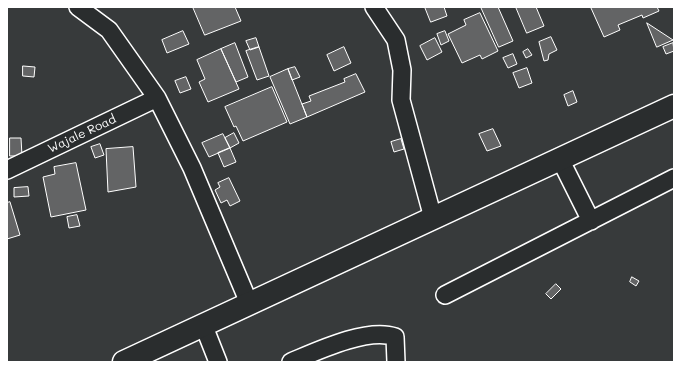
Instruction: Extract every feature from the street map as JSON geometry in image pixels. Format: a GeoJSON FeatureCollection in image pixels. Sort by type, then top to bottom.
{"type":"FeatureCollection","features":[{"type":"Feature","properties":{"kind":"highway"},"geometry":{"type":"LineString","coordinates":[[124,362],[674,106]]}},
{"type":"Feature","properties":{"kind":"street"},"geometry":{"type":"LineString","coordinates":[[78,7],[109,30],[157,98],[192,168],[249,303]]}},
{"type":"Feature","properties":{"kind":"street"},"geometry":{"type":"LineString","coordinates":[[374,7],[396,40],[402,70],[401,100],[433,218]]}},
{"type":"Feature","properties":{"kind":"street","name":"Wajale Road"},"geometry":{"type":"LineString","coordinates":[[7,170],[157,98]]}},
{"type":"Feature","properties":{"kind":"street"},"geometry":{"type":"LineString","coordinates":[[560,159],[590,221]]}},
{"type":"Feature","properties":{"kind":"street"},"geometry":{"type":"LineString","coordinates":[[445,295],[674,178]]}},
{"type":"Feature","properties":{"kind":"street"},"geometry":{"type":"LineString","coordinates":[[203,324],[218,362]]}},
{"type":"Feature","properties":{"kind":"street"},"geometry":{"type":"LineString","coordinates":[[291,362],[322,349],[371,334],[386,334],[395,337],[396,362]]}},
{"type":"Feature","properties":{"kind":"building"},"geometry":{"type":"Polygon","coordinates":[[[193,7],[235,7],[241,21],[205,35],[193,7]]]}},
{"type":"Feature","properties":{"kind":"building"},"geometry":{"type":"Polygon","coordinates":[[[425,7],[444,7],[447,16],[431,22],[425,7]]]}},
{"type":"Feature","properties":{"kind":"building"},"geometry":{"type":"Polygon","coordinates":[[[481,7],[498,7],[513,41],[499,47],[481,7]]]}},
{"type":"Feature","properties":{"kind":"building"},"geometry":{"type":"Polygon","coordinates":[[[516,7],[536,7],[544,26],[527,33],[516,7]]]}},
{"type":"Feature","properties":{"kind":"building"},"geometry":{"type":"Polygon","coordinates":[[[657,7],[659,11],[643,18],[642,15],[618,25],[620,30],[604,37],[591,8],[657,7]]]}},
{"type":"Feature","properties":{"kind":"building"},"geometry":{"type":"Polygon","coordinates":[[[480,13],[498,51],[482,59],[480,55],[462,63],[448,34],[466,25],[464,20],[480,13]]]}},
{"type":"Feature","properties":{"kind":"building"},"geometry":{"type":"Polygon","coordinates":[[[647,23],[673,40],[657,47],[647,23]]]}},
{"type":"Feature","properties":{"kind":"building"},"geometry":{"type":"Polygon","coordinates":[[[183,31],[189,44],[167,53],[162,40],[183,31]]]}},
{"type":"Feature","properties":{"kind":"building"},"geometry":{"type":"Polygon","coordinates":[[[445,31],[449,41],[441,45],[437,34],[445,31]]]}},
{"type":"Feature","properties":{"kind":"building"},"geometry":{"type":"Polygon","coordinates":[[[551,37],[557,50],[549,54],[548,60],[544,61],[539,42],[551,37]]]}},
{"type":"Feature","properties":{"kind":"building"},"geometry":{"type":"Polygon","coordinates":[[[256,38],[259,47],[250,50],[246,41],[256,38]]]}},
{"type":"Feature","properties":{"kind":"building"},"geometry":{"type":"Polygon","coordinates":[[[435,38],[442,52],[427,60],[420,46],[435,38]]]}},
{"type":"Feature","properties":{"kind":"building"},"geometry":{"type":"Polygon","coordinates":[[[235,43],[248,77],[236,82],[221,49],[235,43]]]}},
{"type":"Feature","properties":{"kind":"building"},"geometry":{"type":"Polygon","coordinates":[[[673,43],[674,51],[666,54],[663,47],[673,43]]]}},
{"type":"Feature","properties":{"kind":"building"},"geometry":{"type":"Polygon","coordinates":[[[259,47],[269,76],[257,80],[246,51],[259,47]]]}},
{"type":"Feature","properties":{"kind":"building"},"geometry":{"type":"Polygon","coordinates":[[[344,47],[351,63],[334,71],[327,55],[344,47]]]}},
{"type":"Feature","properties":{"kind":"building"},"geometry":{"type":"Polygon","coordinates":[[[221,49],[239,89],[208,102],[199,82],[205,79],[197,60],[221,49]]]}},
{"type":"Feature","properties":{"kind":"building"},"geometry":{"type":"Polygon","coordinates":[[[528,49],[532,55],[526,58],[523,52],[528,49]]]}},
{"type":"Feature","properties":{"kind":"building"},"geometry":{"type":"Polygon","coordinates":[[[513,54],[517,64],[508,68],[503,58],[513,54]]]}},
{"type":"Feature","properties":{"kind":"building"},"geometry":{"type":"Polygon","coordinates":[[[23,66],[35,67],[34,77],[23,76],[23,66]]]}},
{"type":"Feature","properties":{"kind":"building"},"geometry":{"type":"Polygon","coordinates":[[[295,67],[300,77],[292,80],[288,69],[295,67]]]}},
{"type":"Feature","properties":{"kind":"building"},"geometry":{"type":"Polygon","coordinates":[[[527,68],[532,83],[519,88],[513,73],[527,68]]]}},
{"type":"Feature","properties":{"kind":"building"},"geometry":{"type":"Polygon","coordinates":[[[288,69],[307,117],[290,124],[270,77],[288,69]]]}},
{"type":"Feature","properties":{"kind":"building"},"geometry":{"type":"Polygon","coordinates":[[[356,74],[365,92],[307,117],[302,104],[311,101],[309,96],[345,82],[344,79],[356,74]]]}},
{"type":"Feature","properties":{"kind":"building"},"geometry":{"type":"Polygon","coordinates":[[[186,77],[191,89],[180,93],[175,81],[186,77]]]}},
{"type":"Feature","properties":{"kind":"building"},"geometry":{"type":"Polygon","coordinates":[[[272,87],[287,122],[243,141],[236,126],[234,127],[225,107],[272,87]]]}},
{"type":"Feature","properties":{"kind":"building"},"geometry":{"type":"Polygon","coordinates":[[[573,91],[577,102],[568,106],[564,95],[573,91]]]}},
{"type":"Feature","properties":{"kind":"building"},"geometry":{"type":"Polygon","coordinates":[[[493,129],[501,146],[487,151],[479,134],[493,129]]]}},
{"type":"Feature","properties":{"kind":"building"},"geometry":{"type":"Polygon","coordinates":[[[234,133],[239,143],[230,148],[225,138],[234,133]]]}},
{"type":"Feature","properties":{"kind":"building"},"geometry":{"type":"Polygon","coordinates":[[[223,134],[230,148],[209,157],[202,143],[223,134]]]}},
{"type":"Feature","properties":{"kind":"building"},"geometry":{"type":"Polygon","coordinates":[[[10,138],[21,138],[22,156],[10,156],[10,138]]]}},
{"type":"Feature","properties":{"kind":"building"},"geometry":{"type":"Polygon","coordinates":[[[401,139],[404,149],[394,152],[391,142],[401,139]]]}},
{"type":"Feature","properties":{"kind":"building"},"geometry":{"type":"Polygon","coordinates":[[[100,144],[104,155],[95,158],[91,147],[100,144]]]}},
{"type":"Feature","properties":{"kind":"building"},"geometry":{"type":"Polygon","coordinates":[[[133,147],[136,187],[108,192],[106,149],[133,147]]]}},
{"type":"Feature","properties":{"kind":"building"},"geometry":{"type":"Polygon","coordinates":[[[230,148],[236,162],[224,167],[218,153],[230,148]]]}},
{"type":"Feature","properties":{"kind":"building"},"geometry":{"type":"Polygon","coordinates":[[[76,163],[86,210],[51,217],[43,177],[55,174],[54,167],[76,163]]]}},
{"type":"Feature","properties":{"kind":"building"},"geometry":{"type":"Polygon","coordinates":[[[229,178],[240,201],[230,206],[227,200],[221,203],[215,190],[220,187],[218,183],[229,178]]]}},
{"type":"Feature","properties":{"kind":"building"},"geometry":{"type":"Polygon","coordinates":[[[28,187],[29,196],[14,197],[14,188],[28,187]]]}},
{"type":"Feature","properties":{"kind":"building"},"geometry":{"type":"Polygon","coordinates":[[[10,202],[20,235],[7,239],[7,203],[10,202]]]}},
{"type":"Feature","properties":{"kind":"building"},"geometry":{"type":"Polygon","coordinates":[[[77,215],[80,226],[69,228],[67,217],[77,215]]]}},
{"type":"Feature","properties":{"kind":"building"},"geometry":{"type":"Polygon","coordinates":[[[632,277],[639,281],[636,286],[630,282],[632,277]]]}},
{"type":"Feature","properties":{"kind":"building"},"geometry":{"type":"Polygon","coordinates":[[[556,284],[561,289],[551,299],[546,294],[556,284]]]}}]}
